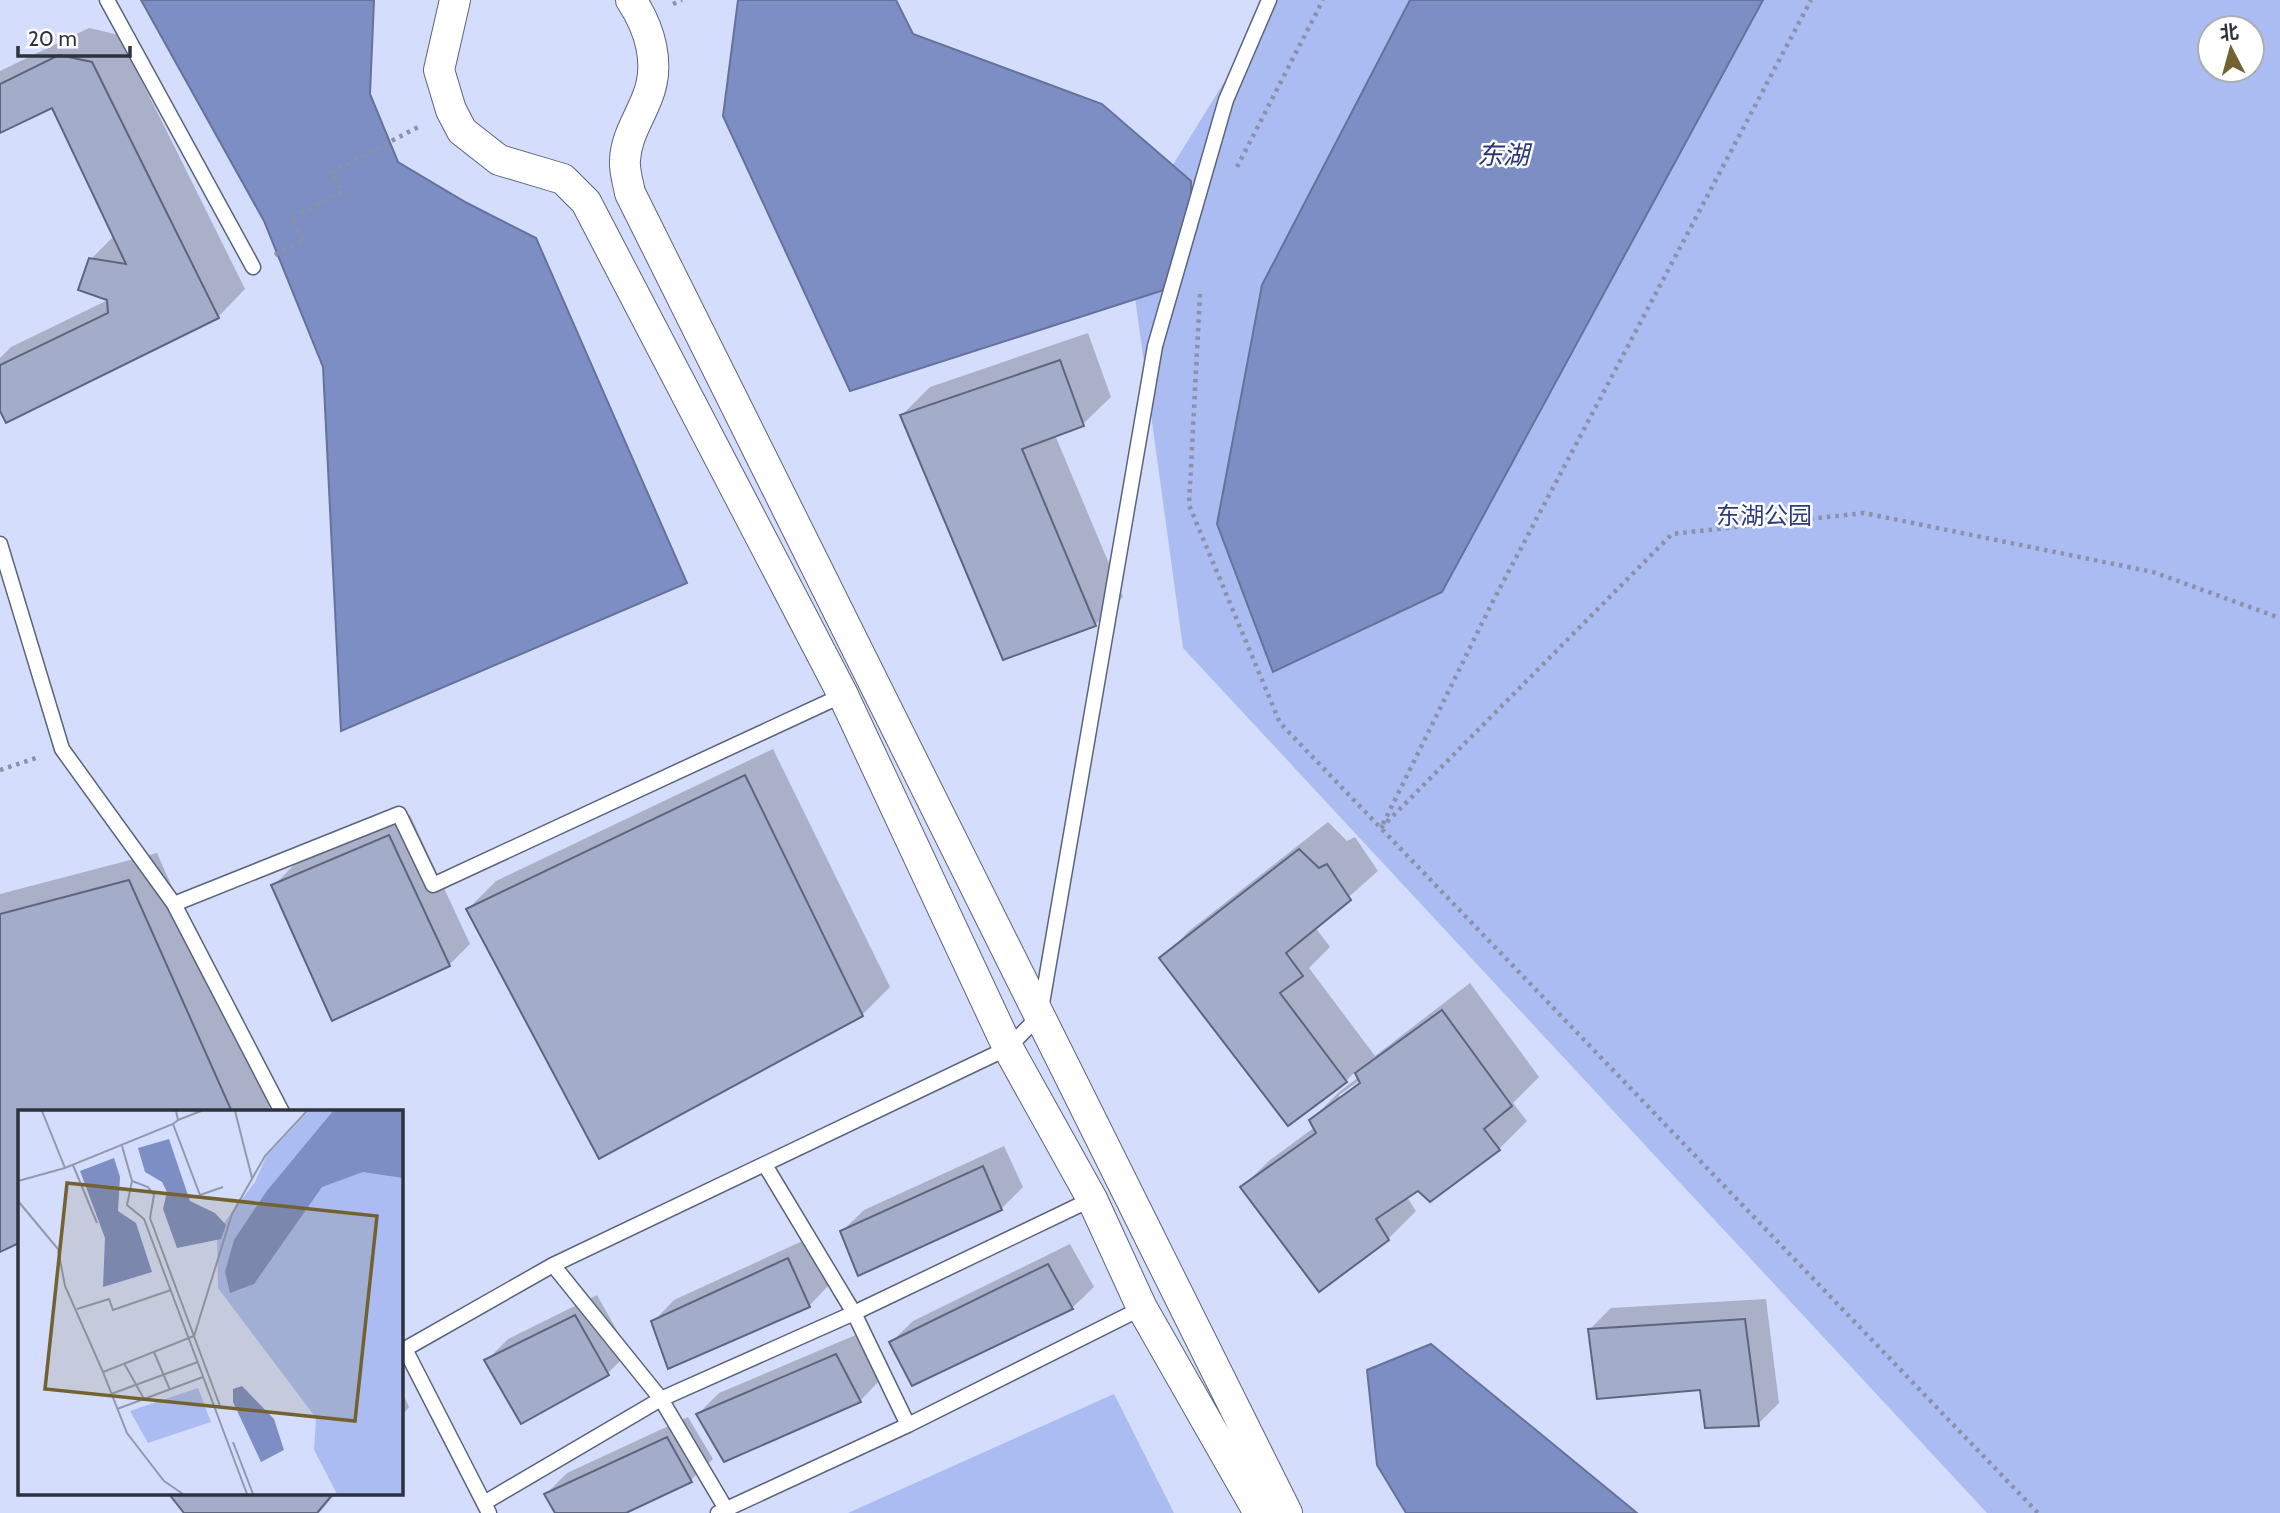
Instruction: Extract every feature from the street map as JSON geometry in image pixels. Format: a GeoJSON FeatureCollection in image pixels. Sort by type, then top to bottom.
{"type":"FeatureCollection","features":[{"type":"Feature","properties":{"kind":"street"},"geometry":{"type":"LineString","coordinates":[[455,0],[439,70],[451,110],[462,131],[499,160],[563,179],[586,202],[843,695],[1008,1048],[1092,1199],[1142,1308],[1259,1513]]}},
{"type":"Feature","properties":{"kind":"street"},"geometry":{"type":"LineString","coordinates":[[631,0],[643,19],[654,59],[649,96],[630,136],[625,161],[630,192],[1287,1513]]}},
{"type":"Feature","properties":{"kind":"lane"},"geometry":{"type":"LineString","coordinates":[[107,0],[253,267]]}},
{"type":"Feature","properties":{"kind":"lane"},"geometry":{"type":"LineString","coordinates":[[1092,1199],[854,1313],[661,1399],[486,1508],[403,1345],[553,1265],[1008,1048],[1040,1015],[1155,346],[1226,100],[1269,0]]}},
{"type":"Feature","properties":{"kind":"lane"},"geometry":{"type":"LineString","coordinates":[[0,544],[62,749],[174,904],[281,1110]]}},
{"type":"Feature","properties":{"kind":"lane"},"geometry":{"type":"LineString","coordinates":[[174,904],[399,814],[433,885],[843,695]]}},
{"type":"Feature","properties":{"kind":"lane"},"geometry":{"type":"LineString","coordinates":[[765,1165],[854,1313],[908,1425]]}},
{"type":"Feature","properties":{"kind":"lane"},"geometry":{"type":"LineString","coordinates":[[553,1265],[661,1399],[722,1511],[908,1425],[1142,1308]]}},
{"type":"Feature","properties":{"kind":"path"},"geometry":{"type":"LineString","coordinates":[[1235,170],[1323,0]]}},
{"type":"Feature","properties":{"kind":"path"},"geometry":{"type":"LineString","coordinates":[[1381,828],[1492,603],[1811,0]]}},
{"type":"Feature","properties":{"kind":"path"},"geometry":{"type":"LineString","coordinates":[[253,267],[304,240],[292,218],[342,192],[332,172],[451,110]]}},
{"type":"Feature","properties":{"kind":"path"},"geometry":{"type":"LineString","coordinates":[[1201,286],[1189,505],[1280,723],[2038,1513]]}},
{"type":"Feature","properties":{"kind":"path"},"geometry":{"type":"LineString","coordinates":[[1381,828],[1672,534],[1864,513],[2153,572],[2280,618]]}},
{"type":"Feature","properties":{"kind":"path"},"geometry":{"type":"LineString","coordinates":[[0,770],[62,749]]}},
{"type":"Feature","properties":{"kind":"green space","name":"东湖公园"},"geometry":{"type":"Polygon","coordinates":[[[1275,0],[2280,0],[2280,1513],[1987,1513],[1183,648],[1127,239],[1275,0]]]}},
{"type":"Feature","properties":{"kind":"green space"},"geometry":{"type":"Polygon","coordinates":[[[1114,1394],[1174,1513],[848,1513],[1114,1394]]]}},
{"type":"Feature","properties":{"kind":"water"},"geometry":{"type":"Polygon","coordinates":[[[141,0],[374,0],[370,94],[398,162],[467,203],[536,238],[687,583],[341,731],[323,367],[264,221],[141,0]]]}},
{"type":"Feature","properties":{"kind":"water"},"geometry":{"type":"Polygon","coordinates":[[[738,0],[896,0],[913,34],[1102,104],[1191,181],[1191,204],[1164,290],[850,391],[723,116],[738,0]]]}},
{"type":"Feature","properties":{"kind":"water","name":"东湖"},"geometry":{"type":"Polygon","coordinates":[[[1410,0],[1763,0],[1442,592],[1273,672],[1217,524],[1262,285],[1410,0]]]}},
{"type":"Feature","properties":{"kind":"water"},"geometry":{"type":"Polygon","coordinates":[[[1431,1344],[1637,1513],[1406,1513],[1377,1465],[1367,1370],[1431,1344]]]}},
{"type":"Feature","properties":{"kind":"building"},"geometry":{"type":"Polygon","coordinates":[[[59,55],[92,62],[219,318],[6,423],[0,411],[0,365],[108,313],[107,300],[78,290],[89,258],[126,264],[52,108],[0,133],[0,84],[59,55]]]}},
{"type":"Feature","properties":{"kind":"building"},"geometry":{"type":"Polygon","coordinates":[[[1060,360],[1084,426],[1022,449],[1096,626],[1003,660],[900,415],[1060,360]]]}},
{"type":"Feature","properties":{"kind":"building"},"geometry":{"type":"Polygon","coordinates":[[[745,775],[863,1016],[599,1159],[466,909],[745,775]]]}},
{"type":"Feature","properties":{"kind":"building"},"geometry":{"type":"Polygon","coordinates":[[[389,835],[450,966],[332,1021],[271,885],[389,835]]]}},
{"type":"Feature","properties":{"kind":"building"},"geometry":{"type":"Polygon","coordinates":[[[1299,849],[1319,868],[1327,864],[1351,900],[1286,953],[1303,976],[1280,993],[1347,1082],[1288,1126],[1159,958],[1299,849]]]}},
{"type":"Feature","properties":{"kind":"building"},"geometry":{"type":"Polygon","coordinates":[[[129,880],[231,1110],[18,1110],[18,1243],[0,1252],[0,914],[129,880]]]}},
{"type":"Feature","properties":{"kind":"building"},"geometry":{"type":"Polygon","coordinates":[[[1442,1010],[1512,1106],[1484,1129],[1500,1150],[1430,1202],[1418,1191],[1376,1219],[1389,1240],[1319,1292],[1240,1187],[1316,1133],[1309,1120],[1360,1083],[1355,1073],[1442,1010]]]}},
{"type":"Feature","properties":{"kind":"building"},"geometry":{"type":"Polygon","coordinates":[[[983,1166],[1002,1210],[858,1276],[840,1231],[983,1166]]]}},
{"type":"Feature","properties":{"kind":"building"},"geometry":{"type":"Polygon","coordinates":[[[788,1258],[810,1307],[668,1369],[651,1321],[788,1258]]]}},
{"type":"Feature","properties":{"kind":"building"},"geometry":{"type":"Polygon","coordinates":[[[1048,1264],[1073,1309],[912,1386],[889,1342],[1048,1264]]]}},
{"type":"Feature","properties":{"kind":"building"},"geometry":{"type":"Polygon","coordinates":[[[575,1315],[609,1375],[521,1424],[484,1360],[575,1315]]]}},
{"type":"Feature","properties":{"kind":"building"},"geometry":{"type":"Polygon","coordinates":[[[1745,1319],[1759,1426],[1705,1428],[1700,1390],[1597,1399],[1588,1329],[1745,1319]]]}},
{"type":"Feature","properties":{"kind":"building"},"geometry":{"type":"Polygon","coordinates":[[[836,1354],[861,1402],[724,1462],[696,1414],[836,1354]]]}},
{"type":"Feature","properties":{"kind":"building"},"geometry":{"type":"Polygon","coordinates":[[[667,1437],[692,1482],[626,1513],[555,1513],[544,1494],[667,1437]]]}},
{"type":"Feature","properties":{"kind":"building"},"geometry":{"type":"Polygon","coordinates":[[[171,1496],[331,1496],[317,1513],[184,1513],[171,1496]]]}}]}
